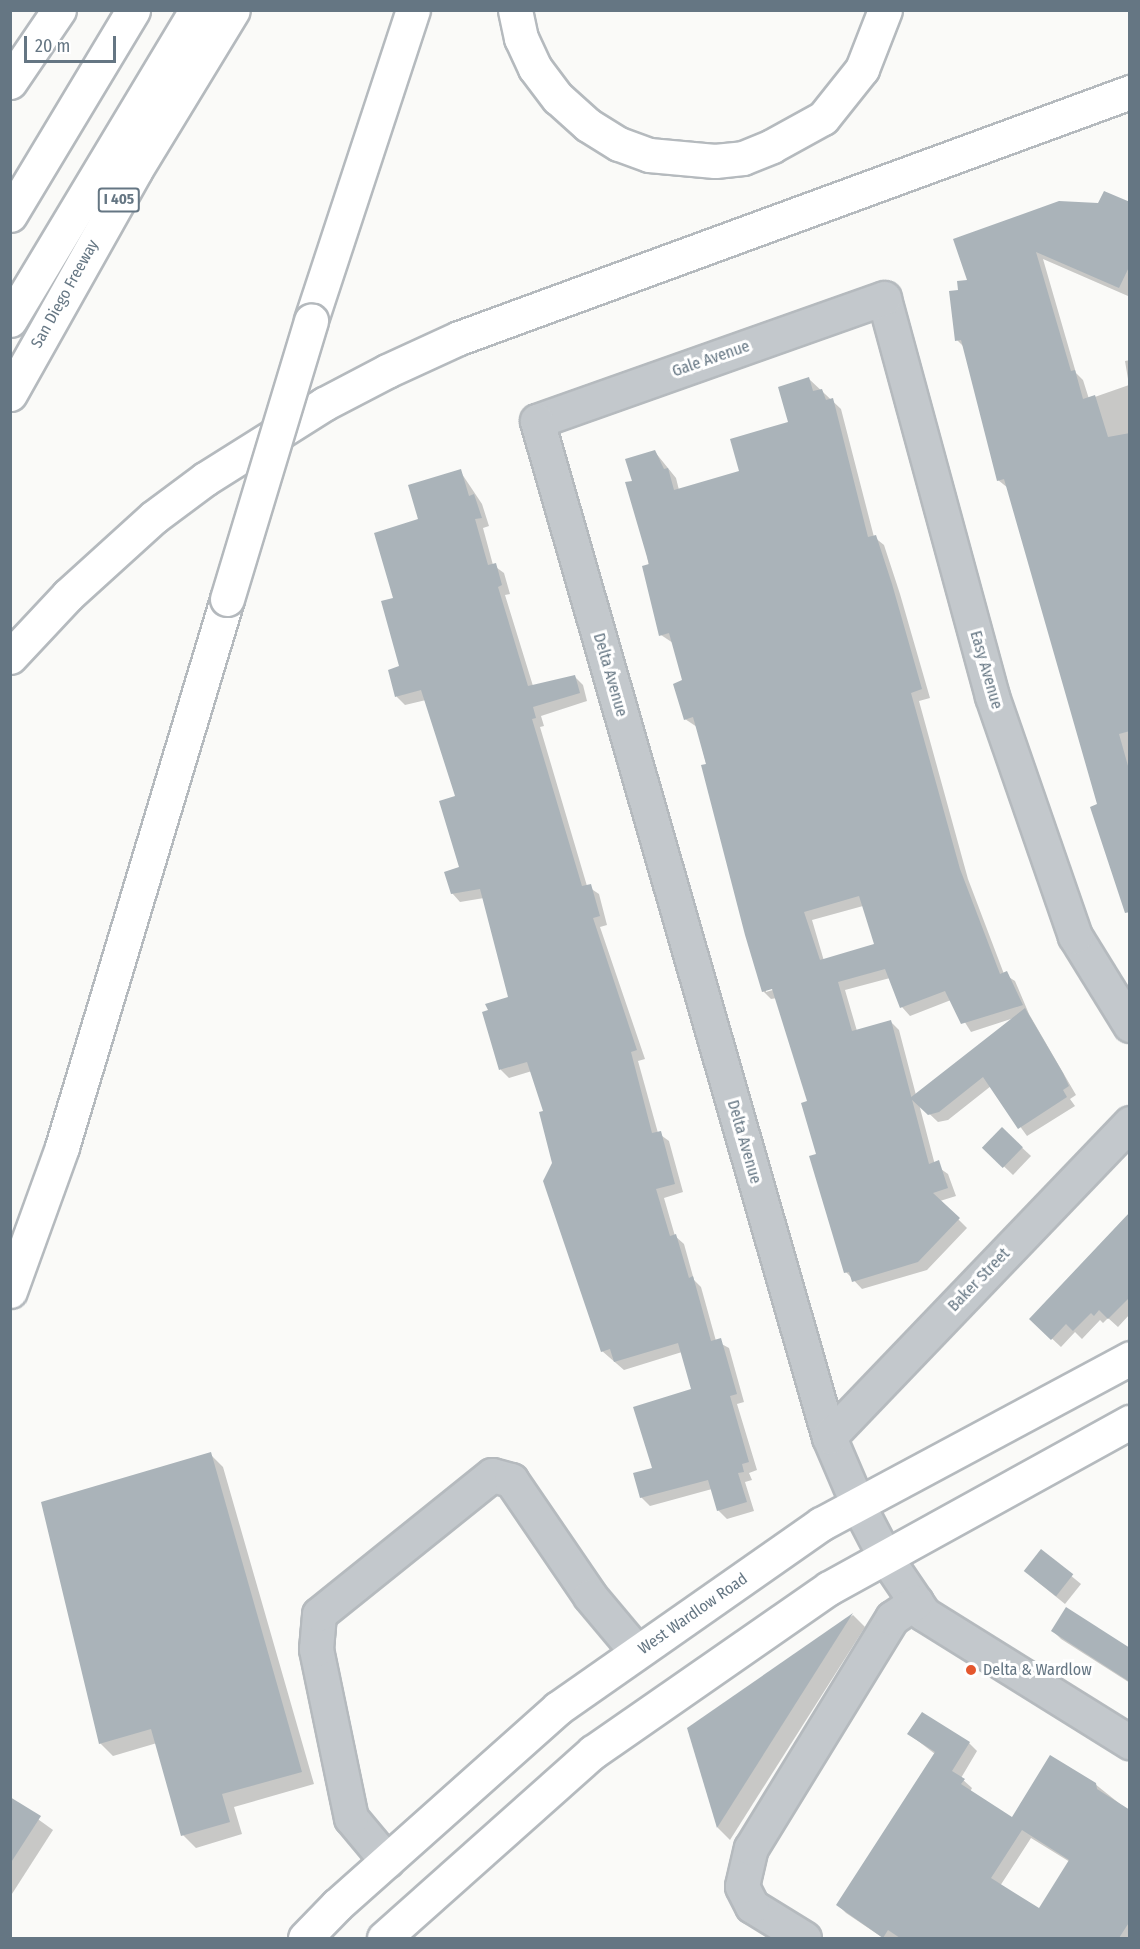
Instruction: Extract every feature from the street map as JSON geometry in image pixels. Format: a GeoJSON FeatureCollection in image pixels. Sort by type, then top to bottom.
{"type":"FeatureCollection","features":[{"type":"Feature","properties":{"kind":"main road"},"geometry":{"type":"LineString","coordinates":[[10,82],[59,10]]}},
{"type":"Feature","properties":{"kind":"main road"},"geometry":{"type":"LineString","coordinates":[[10,215],[134,10]]}},
{"type":"Feature","properties":{"kind":"main road"},"geometry":{"type":"LineString","coordinates":[[10,281],[173,10]]}},
{"type":"Feature","properties":{"kind":"main road"},"geometry":{"type":"LineString","coordinates":[[10,320],[196,10]]}},
{"type":"Feature","properties":{"kind":"main road","name":"San Diego Freeway"},"geometry":{"type":"LineString","coordinates":[[10,394],[141,162],[233,10]]}},
{"type":"Feature","properties":{"kind":"main road"},"geometry":{"type":"LineString","coordinates":[[10,1291],[62,1146],[311,320],[413,10]]}},
{"type":"Feature","properties":{"kind":"main road"},"geometry":{"type":"LineString","coordinates":[[515,10],[521,38],[535,68],[558,98],[588,125],[619,144],[650,155],[716,161],[743,158],[772,146],[823,118],[862,69],[885,10]]}},
{"type":"Feature","properties":{"kind":"main road"},"geometry":{"type":"LineString","coordinates":[[10,657],[68,596],[162,511],[204,479],[324,404],[387,371],[459,338],[1130,92]]}},
{"type":"Feature","properties":{"kind":"main road","name":"West Wardlow Road"},"geometry":{"type":"LineString","coordinates":[[305,1938],[387,1861],[558,1708],[637,1652],[821,1524],[1130,1358]]}},
{"type":"Feature","properties":{"kind":"main road"},"geometry":{"type":"LineString","coordinates":[[384,1938],[593,1752],[844,1578],[1130,1422]]}},
{"type":"Feature","properties":{"kind":"street","name":"Gale Avenue"},"geometry":{"type":"LineString","coordinates":[[537,421],[884,298]]}},
{"type":"Feature","properties":{"kind":"street","name":"Easy Avenue"},"geometry":{"type":"LineString","coordinates":[[884,298],[992,696],[1075,936],[1130,1025]]}},
{"type":"Feature","properties":{"kind":"street","name":"Delta Avenue"},"geometry":{"type":"LineString","coordinates":[[537,421],[829,1437],[858,1505],[884,1555],[924,1614],[1130,1742]]}},
{"type":"Feature","properties":{"kind":"street","name":"Baker Street"},"geometry":{"type":"LineString","coordinates":[[829,1437],[1130,1123]]}},
{"type":"Feature","properties":{"kind":"street"},"geometry":{"type":"LineString","coordinates":[[387,1861],[351,1818],[316,1649],[319,1614],[492,1475],[512,1480],[590,1596],[637,1652]]}},
{"type":"Feature","properties":{"kind":"street"},"geometry":{"type":"LineString","coordinates":[[804,1938],[752,1906],[742,1886],[750,1848],[892,1618],[916,1602]]}},
{"type":"Feature","properties":{"kind":"building"},"geometry":{"type":"Polygon","coordinates":[[[1104,191],[1130,202],[1130,265],[1119,288],[1036,252],[1071,371],[1075,370],[1083,399],[1095,395],[1108,437],[1130,433],[1130,731],[1119,734],[1130,773],[1130,912],[1125,913],[1090,807],[1097,804],[1004,479],[997,481],[961,340],[955,341],[949,291],[958,290],[957,281],[967,280],[953,239],[1059,201],[1098,203],[1104,191]]]}},
{"type":"Feature","properties":{"kind":"building"},"geometry":{"type":"Polygon","coordinates":[[[809,377],[813,391],[822,389],[826,400],[833,398],[868,537],[876,535],[922,689],[911,693],[960,869],[1000,974],[1007,971],[1023,1005],[961,1024],[945,991],[900,1008],[885,969],[838,982],[852,1031],[891,1020],[929,1164],[939,1160],[948,1188],[933,1193],[960,1218],[918,1262],[852,1282],[849,1272],[844,1273],[809,1156],[816,1154],[801,1103],[807,1101],[772,989],[762,992],[745,935],[701,765],[706,764],[693,717],[684,720],[673,684],[682,680],[669,633],[659,636],[642,566],[649,564],[625,482],[632,481],[625,459],[655,450],[664,469],[668,468],[674,490],[739,471],[730,439],[788,422],[778,387],[809,377]],[[859,896],[804,912],[820,960],[874,944],[859,896]]]}},
{"type":"Feature","properties":{"kind":"building"},"geometry":{"type":"Polygon","coordinates":[[[461,469],[469,496],[474,494],[482,518],[475,519],[488,565],[496,563],[502,585],[498,587],[528,686],[575,675],[580,693],[533,707],[536,718],[532,719],[582,886],[591,884],[600,916],[593,918],[637,1050],[631,1052],[652,1133],[661,1131],[675,1184],[656,1189],[670,1236],[676,1234],[689,1278],[693,1276],[711,1341],[721,1338],[737,1394],[730,1396],[749,1462],[742,1464],[744,1472],[738,1473],[747,1502],[717,1511],[708,1480],[640,1498],[633,1473],[652,1468],[633,1407],[691,1389],[678,1343],[614,1362],[610,1349],[601,1352],[543,1181],[552,1163],[539,1112],[543,1111],[527,1062],[499,1070],[482,1012],[488,1010],[485,1004],[508,997],[480,889],[451,894],[444,872],[459,867],[439,801],[455,796],[421,690],[395,697],[388,670],[399,666],[381,601],[393,598],[374,533],[418,519],[408,485],[461,469]]]}},
{"type":"Feature","properties":{"kind":"building"},"geometry":{"type":"Polygon","coordinates":[[[1025,1008],[1063,1073],[1069,1086],[1063,1090],[1067,1097],[1018,1129],[983,1077],[939,1112],[928,1115],[910,1098],[1025,1008]]]}},
{"type":"Feature","properties":{"kind":"building"},"geometry":{"type":"Polygon","coordinates":[[[1002,1127],[1023,1147],[1003,1168],[982,1148],[1002,1127]]]}},
{"type":"Feature","properties":{"kind":"building"},"geometry":{"type":"Polygon","coordinates":[[[1130,1212],[1130,1297],[1108,1319],[1099,1310],[1094,1316],[1091,1313],[1073,1331],[1066,1324],[1051,1340],[1029,1319],[1130,1212]]]}},
{"type":"Feature","properties":{"kind":"building"},"geometry":{"type":"Polygon","coordinates":[[[211,1452],[302,1772],[222,1794],[230,1822],[181,1836],[151,1729],[99,1744],[41,1502],[211,1452]]]}},
{"type":"Feature","properties":{"kind":"building"},"geometry":{"type":"Polygon","coordinates":[[[1041,1549],[1073,1574],[1056,1596],[1024,1571],[1041,1549]]]}},
{"type":"Feature","properties":{"kind":"building"},"geometry":{"type":"Polygon","coordinates":[[[1066,1607],[1130,1648],[1130,1682],[1051,1631],[1066,1607]]]}},
{"type":"Feature","properties":{"kind":"building"},"geometry":{"type":"Polygon","coordinates":[[[853,1613],[717,1828],[687,1728],[853,1613]]]}},
{"type":"Feature","properties":{"kind":"building"},"geometry":{"type":"Polygon","coordinates":[[[922,1712],[970,1742],[952,1771],[965,1779],[961,1784],[1012,1817],[1050,1755],[1096,1783],[1097,1789],[1130,1810],[1130,1921],[1119,1938],[900,1938],[888,1930],[883,1938],[836,1905],[935,1752],[907,1734],[922,1712]],[[1022,1830],[991,1878],[1039,1908],[1069,1860],[1022,1830]]]}},
{"type":"Feature","properties":{"kind":"building"},"geometry":{"type":"Polygon","coordinates":[[[10,1797],[41,1816],[10,1864],[10,1797]]]}},
{"type":"Feature","properties":{"kind":"place","name":"Delta & Wardlow"},"geometry":{"type":"Point","coordinates":[971,1670]}}]}
